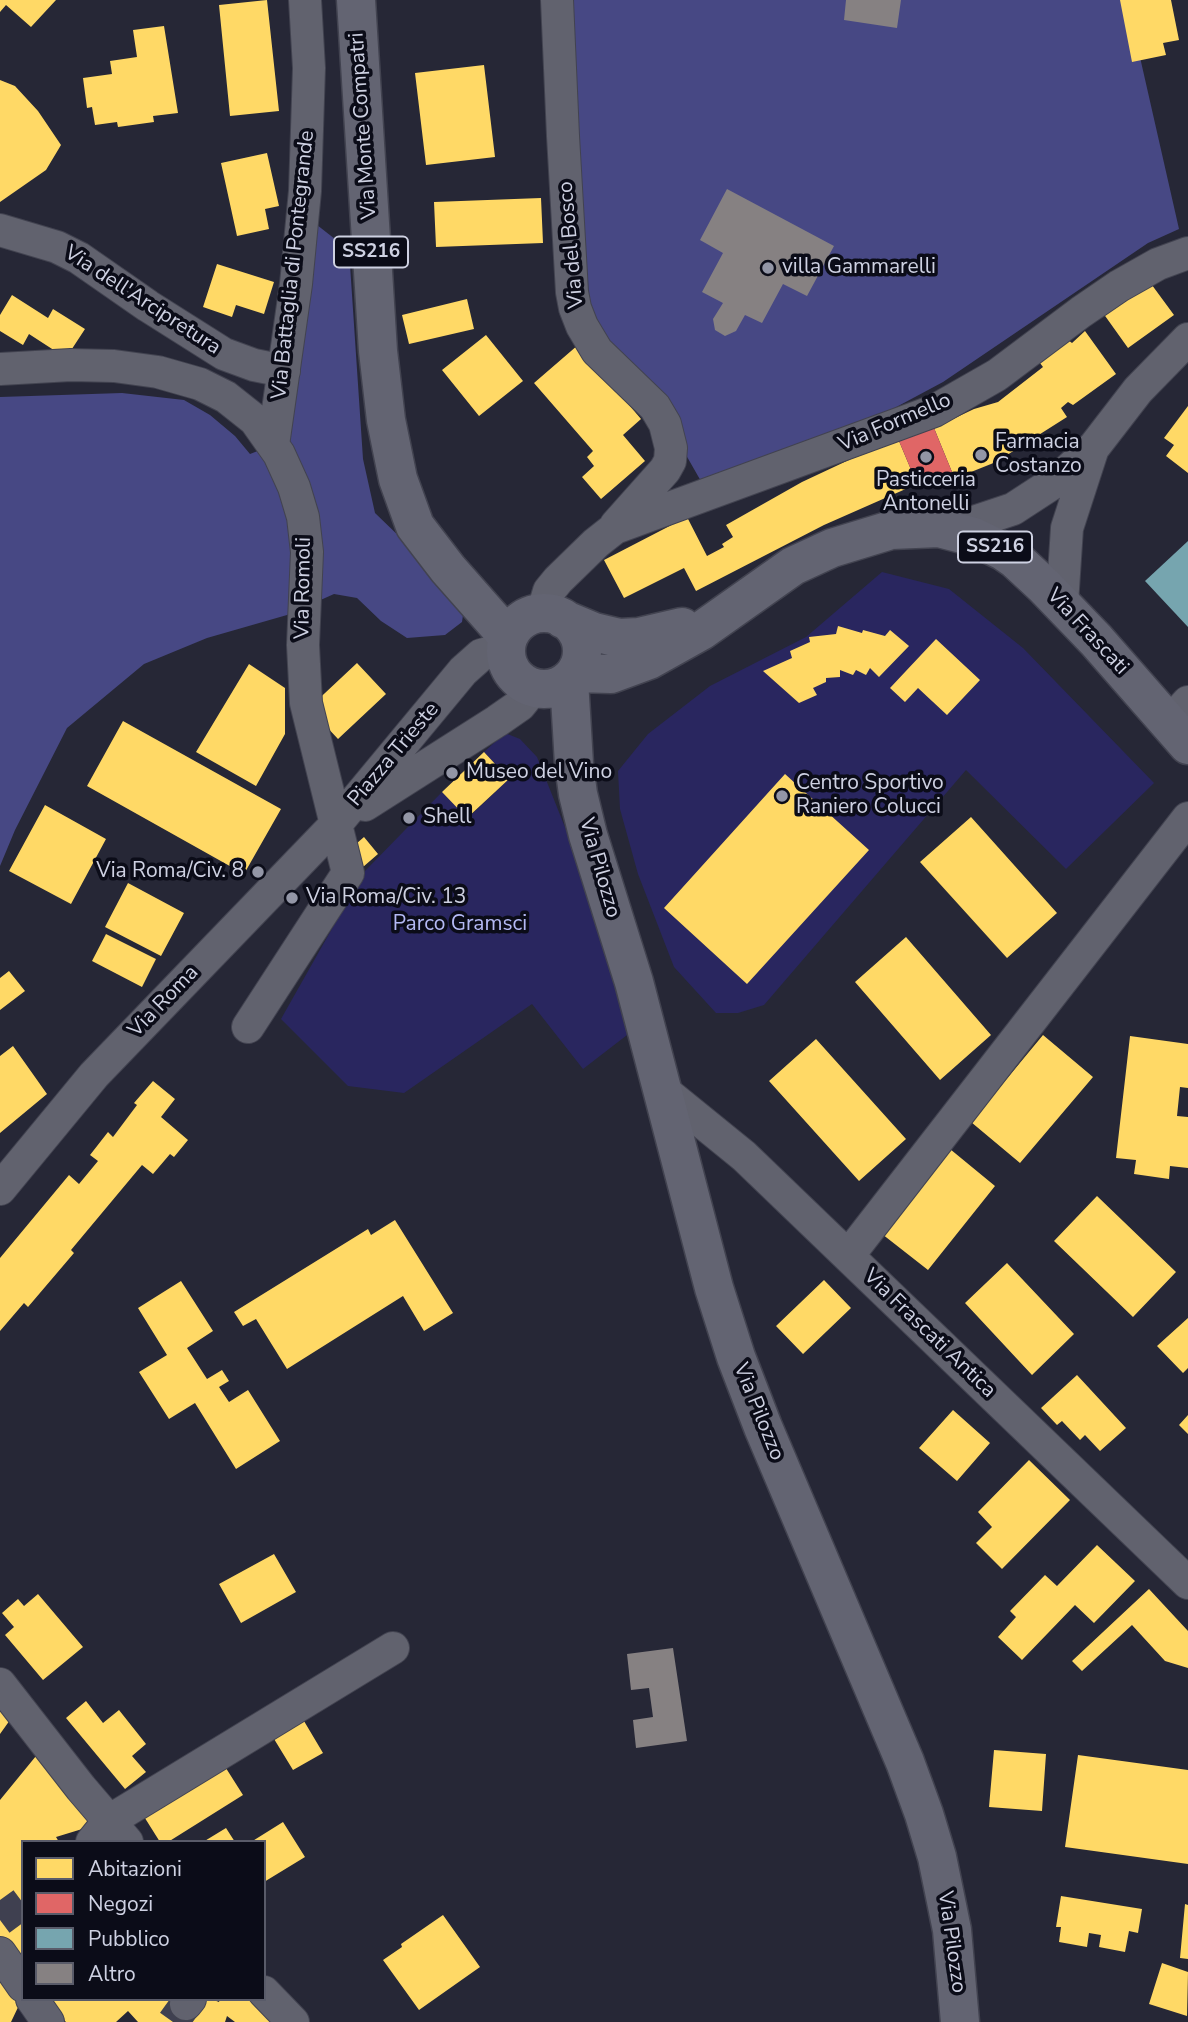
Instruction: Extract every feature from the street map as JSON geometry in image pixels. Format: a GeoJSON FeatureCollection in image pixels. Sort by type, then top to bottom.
{"type":"FeatureCollection","features":[{"type":"Feature","properties":{"kind":"main road","name":"Via Monte Compatri"},"geometry":{"type":"LineString","coordinates":[[356,0],[378,351],[391,445],[405,501],[415,526],[507,643]]}},
{"type":"Feature","properties":{"kind":"main road","name":"Via Monte Compatri"},"geometry":{"type":"LineString","coordinates":[[405,501],[444,545],[475,572],[521,605],[550,615]]}},
{"type":"Feature","properties":{"kind":"main road","name":"Via Frascati"},"geometry":{"type":"LineString","coordinates":[[555,683],[611,674],[649,660],[701,631],[793,566],[832,548],[891,530],[939,528],[974,537],[1003,551],[1027,570],[1182,723]]}},
{"type":"Feature","properties":{"kind":"main road","name":"Via Frascati"},"geometry":{"type":"LineString","coordinates":[[550,615],[594,632],[619,638],[639,637],[708,619],[739,603]]}},
{"type":"Feature","properties":{"kind":"main road"},"geometry":{"type":"LineString","coordinates":[[550,615],[573,627],[580,637],[581,662],[555,683],[518,679],[511,670],[507,643],[520,619],[550,615]]}},
{"type":"Feature","properties":{"kind":"main road","name":"Via Pilozzo"},"geometry":{"type":"LineString","coordinates":[[555,683],[555,731],[578,790],[634,982],[714,1287],[745,1381],[905,1762],[924,1814],[937,1857],[952,1930],[960,2022]]}},
{"type":"Feature","properties":{"kind":"street","name":"Via Battaglia di Pontegrande"},"geometry":{"type":"LineString","coordinates":[[273,445],[296,284],[307,167],[309,68],[305,0]]}},
{"type":"Feature","properties":{"kind":"street","name":"Via del Bosco"},"geometry":{"type":"LineString","coordinates":[[558,0],[563,136],[575,308],[597,351],[648,400],[665,424],[671,448],[670,461],[665,470],[612,530]]}},
{"type":"Feature","properties":{"kind":"street","name":"Via dell'Arcipretura"},"geometry":{"type":"LineString","coordinates":[[0,230],[57,247],[79,258],[148,306],[233,358],[284,371]]}},
{"type":"Feature","properties":{"kind":"street","name":"Via Formello"},"geometry":{"type":"LineString","coordinates":[[612,530],[934,411],[997,375],[1100,297],[1139,274],[1188,253]]}},
{"type":"Feature","properties":{"kind":"street"},"geometry":{"type":"LineString","coordinates":[[939,528],[1013,509],[1055,481],[1094,447],[1145,382],[1188,339]]}},
{"type":"Feature","properties":{"kind":"street","name":"Via Romoli"},"geometry":{"type":"LineString","coordinates":[[0,369],[102,366],[130,368],[176,377],[213,390],[255,420],[273,445],[294,487],[305,531],[307,552],[304,690],[310,725],[348,873],[248,1027]]}},
{"type":"Feature","properties":{"kind":"street"},"geometry":{"type":"LineString","coordinates":[[1062,604],[1067,528],[1094,447]]}},
{"type":"Feature","properties":{"kind":"street"},"geometry":{"type":"LineString","coordinates":[[550,615],[546,601],[549,591],[582,556],[612,530]]}},
{"type":"Feature","properties":{"kind":"street","name":"Piazza Trieste"},"geometry":{"type":"LineString","coordinates":[[337,823],[463,671],[481,655],[507,643]]}},
{"type":"Feature","properties":{"kind":"street","name":"Piazza Trieste"},"geometry":{"type":"LineString","coordinates":[[337,823],[555,683]]}},
{"type":"Feature","properties":{"kind":"street"},"geometry":{"type":"LineString","coordinates":[[848,1256],[1188,818]]}},
{"type":"Feature","properties":{"kind":"street","name":"Via Roma"},"geometry":{"type":"LineString","coordinates":[[4,1181],[94,1074],[337,823]]}},
{"type":"Feature","properties":{"kind":"street","name":"Via Frascati Antica"},"geometry":{"type":"LineString","coordinates":[[664,1091],[744,1156],[1188,1583]]}},
{"type":"Feature","properties":{"kind":"street"},"geometry":{"type":"LineString","coordinates":[[0,1684],[110,1835],[393,1648]]}},
{"type":"Feature","properties":{"kind":"street"},"geometry":{"type":"LineString","coordinates":[[0,1953],[21,1988]]}},
{"type":"Feature","properties":{"kind":"street"},"geometry":{"type":"LineString","coordinates":[[266,1994],[293,2022]]}},
{"type":"Feature","properties":{"kind":"green space","name":"Centro Sportivo Raniero Colucci"},"geometry":{"type":"Polygon","coordinates":[[[882,572],[949,589],[1023,648],[1154,783],[1066,869],[966,770],[764,1005],[738,1013],[716,1013],[674,967],[638,874],[620,809],[618,771],[648,734],[710,686],[806,637],[882,572]]]}},
{"type":"Feature","properties":{"kind":"green space","name":"Parco Gramsci"},"geometry":{"type":"Polygon","coordinates":[[[505,733],[520,739],[537,757],[588,885],[631,1032],[583,1069],[532,1004],[404,1093],[348,1086],[281,1019],[364,872],[442,792],[468,818],[509,779],[484,752],[505,733]]]}},
{"type":"Feature","properties":{"kind":"shaded area"},"geometry":{"type":"Polygon","coordinates":[[[568,0],[1127,0],[1179,229],[1148,243],[943,382],[887,412],[702,483],[678,441],[594,321],[582,269],[568,0]]]}},
{"type":"Feature","properties":{"kind":"shaded area"},"geometry":{"type":"Polygon","coordinates":[[[303,214],[349,250],[363,459],[375,513],[404,541],[420,565],[464,608],[462,622],[445,635],[407,638],[381,621],[357,598],[334,594],[287,615],[207,638],[144,664],[67,728],[15,830],[0,866],[0,397],[122,393],[184,400],[210,415],[235,436],[250,454],[273,445],[303,214]]]}},
{"type":"Feature","properties":{"kind":"building: Abitazioni"},"geometry":{"type":"Polygon","coordinates":[[[0,0],[56,0],[31,27],[6,5],[0,12],[0,0]]]}},
{"type":"Feature","properties":{"kind":"building: Abitazioni"},"geometry":{"type":"Polygon","coordinates":[[[267,0],[279,111],[230,116],[219,5],[267,0]]]}},
{"type":"Feature","properties":{"kind":"building: Abitazioni"},"geometry":{"type":"Polygon","coordinates":[[[1120,0],[1171,0],[1179,40],[1163,43],[1166,55],[1132,62],[1120,0]]]}},
{"type":"Feature","properties":{"kind":"building: Abitazioni"},"geometry":{"type":"Polygon","coordinates":[[[164,26],[178,113],[153,116],[154,122],[118,127],[117,122],[95,125],[92,107],[87,108],[83,78],[112,74],[110,61],[137,57],[133,30],[164,26]]]}},
{"type":"Feature","properties":{"kind":"building: Abitazioni"},"geometry":{"type":"Polygon","coordinates":[[[484,65],[495,157],[426,165],[415,73],[484,65]]]}},
{"type":"Feature","properties":{"kind":"building: Abitazioni"},"geometry":{"type":"Polygon","coordinates":[[[0,80],[15,86],[38,111],[61,145],[46,170],[0,202],[0,80]]]}},
{"type":"Feature","properties":{"kind":"building: Abitazioni"},"geometry":{"type":"Polygon","coordinates":[[[267,153],[279,206],[265,209],[269,229],[237,236],[221,163],[267,153]]]}},
{"type":"Feature","properties":{"kind":"building: Abitazioni"},"geometry":{"type":"Polygon","coordinates":[[[541,198],[543,243],[436,247],[434,202],[541,198]]]}},
{"type":"Feature","properties":{"kind":"building: Abitazioni"},"geometry":{"type":"Polygon","coordinates":[[[217,264],[274,282],[264,314],[236,305],[232,317],[203,307],[217,264]]]}},
{"type":"Feature","properties":{"kind":"building: Abitazioni"},"geometry":{"type":"Polygon","coordinates":[[[1149,281],[1174,315],[1128,348],[1103,313],[1149,281]]]}},
{"type":"Feature","properties":{"kind":"building: Abitazioni"},"geometry":{"type":"Polygon","coordinates":[[[12,295],[48,318],[53,309],[85,329],[66,358],[29,334],[23,345],[0,331],[0,315],[12,295]]]}},
{"type":"Feature","properties":{"kind":"building: Abitazioni"},"geometry":{"type":"Polygon","coordinates":[[[467,299],[474,329],[409,344],[402,315],[467,299]]]}},
{"type":"Feature","properties":{"kind":"building: Abitazioni"},"geometry":{"type":"Polygon","coordinates":[[[1085,331],[1116,374],[1073,405],[1068,402],[1061,408],[1067,417],[996,462],[961,476],[952,472],[934,428],[974,409],[998,402],[1043,367],[1040,363],[1068,340],[1072,343],[1085,331]]]}},
{"type":"Feature","properties":{"kind":"building: Abitazioni"},"geometry":{"type":"Polygon","coordinates":[[[486,335],[523,381],[479,416],[442,370],[486,335]]]}},
{"type":"Feature","properties":{"kind":"building: Abitazioni"},"geometry":{"type":"Polygon","coordinates":[[[578,345],[641,419],[623,435],[645,461],[601,499],[582,477],[594,466],[587,457],[593,451],[534,383],[578,345]]]}},
{"type":"Feature","properties":{"kind":"building: Abitazioni"},"geometry":{"type":"Polygon","coordinates":[[[1188,406],[1188,473],[1166,456],[1174,445],[1164,438],[1188,406]]]}},
{"type":"Feature","properties":{"kind":"building: Abitazioni"},"geometry":{"type":"Polygon","coordinates":[[[899,441],[917,484],[824,525],[696,591],[684,568],[624,598],[604,560],[687,517],[707,556],[724,547],[722,544],[733,537],[726,525],[802,482],[851,459],[899,441]]]}},
{"type":"Feature","properties":{"kind":"building: Abitazioni"},"geometry":{"type":"Polygon","coordinates":[[[838,626],[885,636],[890,630],[909,646],[879,677],[870,668],[866,675],[856,670],[853,675],[840,670],[840,677],[826,678],[826,682],[813,688],[817,695],[799,703],[763,671],[792,658],[790,651],[810,642],[809,637],[836,634],[838,626]]]}},
{"type":"Feature","properties":{"kind":"building: Abitazioni"},"geometry":{"type":"Polygon","coordinates":[[[936,639],[980,680],[947,715],[918,688],[905,702],[890,688],[936,639]]]}},
{"type":"Feature","properties":{"kind":"building: Abitazioni"},"geometry":{"type":"Polygon","coordinates":[[[357,663],[386,694],[338,739],[309,708],[357,663]]]}},
{"type":"Feature","properties":{"kind":"building: Abitazioni"},"geometry":{"type":"Polygon","coordinates":[[[249,664],[285,688],[285,734],[256,786],[196,752],[249,664]]]}},
{"type":"Feature","properties":{"kind":"building: Abitazioni"},"geometry":{"type":"Polygon","coordinates":[[[123,721],[281,809],[244,874],[87,786],[123,721]]]}},
{"type":"Feature","properties":{"kind":"building: Abitazioni"},"geometry":{"type":"Polygon","coordinates":[[[484,752],[509,779],[467,818],[442,792],[484,752]]]}},
{"type":"Feature","properties":{"kind":"building: Abitazioni"},"geometry":{"type":"Polygon","coordinates":[[[785,774],[869,850],[747,984],[664,908],[785,774]]]}},
{"type":"Feature","properties":{"kind":"building: Abitazioni"},"geometry":{"type":"Polygon","coordinates":[[[45,805],[106,839],[71,904],[9,871],[45,805]]]}},
{"type":"Feature","properties":{"kind":"building: Abitazioni"},"geometry":{"type":"Polygon","coordinates":[[[971,817],[1057,913],[1007,958],[920,862],[971,817]]]}},
{"type":"Feature","properties":{"kind":"building: Abitazioni"},"geometry":{"type":"Polygon","coordinates":[[[364,837],[378,854],[363,867],[349,850],[364,837]]]}},
{"type":"Feature","properties":{"kind":"building: Abitazioni"},"geometry":{"type":"Polygon","coordinates":[[[128,883],[184,913],[161,956],[105,927],[128,883]]]}},
{"type":"Feature","properties":{"kind":"building: Abitazioni"},"geometry":{"type":"Polygon","coordinates":[[[106,934],[156,959],[142,987],[92,961],[106,934]]]}},
{"type":"Feature","properties":{"kind":"building: Abitazioni"},"geometry":{"type":"Polygon","coordinates":[[[906,937],[991,1035],[940,1080],[855,982],[906,937]]]}},
{"type":"Feature","properties":{"kind":"building: Abitazioni"},"geometry":{"type":"Polygon","coordinates":[[[9,971],[25,991],[0,1010],[0,978],[9,971]]]}},
{"type":"Feature","properties":{"kind":"building: Abitazioni"},"geometry":{"type":"Polygon","coordinates":[[[1043,1035],[1093,1077],[1020,1163],[971,1122],[1043,1035]]]}},
{"type":"Feature","properties":{"kind":"building: Abitazioni"},"geometry":{"type":"Polygon","coordinates":[[[1130,1036],[1188,1044],[1188,1088],[1180,1087],[1177,1116],[1188,1117],[1188,1168],[1170,1166],[1169,1179],[1134,1174],[1136,1160],[1116,1158],[1130,1036]]]}},
{"type":"Feature","properties":{"kind":"building: Abitazioni"},"geometry":{"type":"Polygon","coordinates":[[[816,1039],[906,1139],[859,1181],[769,1081],[816,1039]]]}},
{"type":"Feature","properties":{"kind":"building: Abitazioni"},"geometry":{"type":"Polygon","coordinates":[[[13,1046],[47,1094],[0,1133],[0,1056],[13,1046]]]}},
{"type":"Feature","properties":{"kind":"building: Abitazioni"},"geometry":{"type":"Polygon","coordinates":[[[153,1081],[175,1099],[161,1117],[188,1140],[174,1157],[170,1154],[153,1174],[142,1165],[71,1250],[74,1253],[28,1307],[24,1303],[0,1331],[0,1258],[69,1175],[79,1184],[98,1161],[90,1155],[108,1132],[113,1137],[137,1105],[134,1103],[153,1081]]]}},
{"type":"Feature","properties":{"kind":"building: Abitazioni"},"geometry":{"type":"Polygon","coordinates":[[[950,1149],[995,1186],[928,1270],[882,1234],[950,1149]]]}},
{"type":"Feature","properties":{"kind":"building: Abitazioni"},"geometry":{"type":"Polygon","coordinates":[[[1097,1196],[1176,1272],[1133,1317],[1054,1241],[1097,1196]]]}},
{"type":"Feature","properties":{"kind":"building: Abitazioni"},"geometry":{"type":"Polygon","coordinates":[[[395,1220],[453,1313],[424,1331],[403,1296],[287,1369],[256,1319],[243,1326],[234,1312],[368,1229],[371,1235],[395,1220]]]}},
{"type":"Feature","properties":{"kind":"building: Abitazioni"},"geometry":{"type":"Polygon","coordinates":[[[1007,1263],[1074,1334],[1032,1375],[965,1303],[1007,1263]]]}},
{"type":"Feature","properties":{"kind":"building: Abitazioni"},"geometry":{"type":"Polygon","coordinates":[[[824,1280],[851,1308],[803,1354],[776,1326],[824,1280]]]}},
{"type":"Feature","properties":{"kind":"building: Abitazioni"},"geometry":{"type":"Polygon","coordinates":[[[181,1281],[213,1331],[187,1348],[207,1379],[222,1370],[229,1381],[219,1387],[229,1402],[248,1390],[280,1441],[236,1469],[195,1403],[169,1419],[139,1372],[167,1355],[138,1308],[181,1281]]]}},
{"type":"Feature","properties":{"kind":"building: Abitazioni"},"geometry":{"type":"Polygon","coordinates":[[[1188,1318],[1188,1368],[1183,1373],[1157,1346],[1188,1318]]]}},
{"type":"Feature","properties":{"kind":"building: Abitazioni"},"geometry":{"type":"Polygon","coordinates":[[[1077,1375],[1126,1428],[1100,1451],[1085,1435],[1080,1440],[1062,1421],[1057,1425],[1041,1408],[1077,1375]]]}},
{"type":"Feature","properties":{"kind":"building: Abitazioni"},"geometry":{"type":"Polygon","coordinates":[[[953,1410],[990,1443],[957,1481],[919,1448],[953,1410]]]}},
{"type":"Feature","properties":{"kind":"building: Abitazioni"},"geometry":{"type":"Polygon","coordinates":[[[1188,1415],[1188,1434],[1179,1425],[1188,1415]]]}},
{"type":"Feature","properties":{"kind":"building: Abitazioni"},"geometry":{"type":"Polygon","coordinates":[[[1029,1460],[1070,1500],[1002,1569],[976,1543],[992,1527],[978,1512],[1029,1460]]]}},
{"type":"Feature","properties":{"kind":"building: Abitazioni"},"geometry":{"type":"Polygon","coordinates":[[[1097,1545],[1135,1581],[1094,1623],[1075,1605],[1022,1660],[998,1637],[1016,1617],[1010,1611],[1045,1575],[1057,1586],[1097,1545]]]}},
{"type":"Feature","properties":{"kind":"building: Abitazioni"},"geometry":{"type":"Polygon","coordinates":[[[274,1554],[296,1592],[241,1623],[219,1584],[274,1554]]]}},
{"type":"Feature","properties":{"kind":"building: Abitazioni"},"geometry":{"type":"Polygon","coordinates":[[[1149,1589],[1188,1631],[1188,1668],[1165,1661],[1132,1625],[1082,1671],[1072,1661],[1149,1589]]]}},
{"type":"Feature","properties":{"kind":"building: Abitazioni"},"geometry":{"type":"Polygon","coordinates":[[[38,1594],[83,1647],[43,1680],[5,1635],[14,1627],[2,1613],[18,1599],[24,1606],[38,1594]]]}},
{"type":"Feature","properties":{"kind":"building: Abitazioni"},"geometry":{"type":"Polygon","coordinates":[[[86,1701],[103,1723],[119,1710],[146,1744],[132,1756],[146,1772],[125,1789],[66,1718],[86,1701]]]}},
{"type":"Feature","properties":{"kind":"building: Abitazioni"},"geometry":{"type":"Polygon","coordinates":[[[0,1707],[10,1720],[0,1734],[0,1707]]]}},
{"type":"Feature","properties":{"kind":"building: Abitazioni"},"geometry":{"type":"Polygon","coordinates":[[[301,1716],[323,1753],[293,1770],[271,1734],[301,1716]]]}},
{"type":"Feature","properties":{"kind":"building: Abitazioni"},"geometry":{"type":"Polygon","coordinates":[[[994,1750],[1046,1754],[1042,1811],[989,1807],[994,1750]]]}},
{"type":"Feature","properties":{"kind":"building: Abitazioni"},"geometry":{"type":"Polygon","coordinates":[[[1078,1755],[1188,1770],[1188,1864],[1065,1847],[1078,1755]]]}},
{"type":"Feature","properties":{"kind":"building: Abitazioni"},"geometry":{"type":"Polygon","coordinates":[[[36,1756],[92,1826],[56,1837],[58,1840],[21,1840],[21,1970],[0,1940],[0,1800],[36,1756]]]}},
{"type":"Feature","properties":{"kind":"building: Abitazioni"},"geometry":{"type":"Polygon","coordinates":[[[224,1765],[243,1795],[171,1840],[159,1840],[143,1815],[224,1765]]]}},
{"type":"Feature","properties":{"kind":"building: Abitazioni"},"geometry":{"type":"Polygon","coordinates":[[[283,1822],[305,1857],[266,1881],[266,1840],[254,1840],[283,1822]]]}},
{"type":"Feature","properties":{"kind":"building: Abitazioni"},"geometry":{"type":"Polygon","coordinates":[[[226,1828],[234,1840],[206,1840],[226,1828]]]}},
{"type":"Feature","properties":{"kind":"building: Abitazioni"},"geometry":{"type":"Polygon","coordinates":[[[1061,1896],[1142,1909],[1138,1933],[1129,1931],[1125,1952],[1099,1947],[1101,1935],[1089,1933],[1087,1947],[1059,1942],[1061,1927],[1056,1927],[1061,1896]]]}},
{"type":"Feature","properties":{"kind":"building: Abitazioni"},"geometry":{"type":"Polygon","coordinates":[[[1185,1904],[1188,1905],[1188,1959],[1180,1958],[1185,1904]]]}},
{"type":"Feature","properties":{"kind":"building: Abitazioni"},"geometry":{"type":"Polygon","coordinates":[[[443,1915],[480,1967],[419,2010],[383,1960],[443,1915]]]}},
{"type":"Feature","properties":{"kind":"building: Abitazioni"},"geometry":{"type":"Polygon","coordinates":[[[1162,1963],[1188,1972],[1187,2016],[1149,2004],[1162,1963]]]}},
{"type":"Feature","properties":{"kind":"building: Abitazioni"},"geometry":{"type":"Polygon","coordinates":[[[0,1973],[21,2001],[11,2022],[0,2022],[0,1973]]]}},
{"type":"Feature","properties":{"kind":"building: Abitazioni"},"geometry":{"type":"Polygon","coordinates":[[[46,2001],[256,2001],[276,2022],[235,2022],[227,2016],[225,2022],[138,2022],[128,2011],[116,2022],[66,2022],[46,2001]]]}},
{"type":"Feature","properties":{"kind":"building: Negozi","name":"Pasticceria Antonelli"},"geometry":{"type":"Polygon","coordinates":[[[934,428],[952,472],[917,484],[899,441],[934,428]]]}},
{"type":"Feature","properties":{"kind":"building: Pubblico"},"geometry":{"type":"Polygon","coordinates":[[[1188,541],[1188,627],[1145,581],[1188,541]]]}},
{"type":"Feature","properties":{"kind":"building: Altro"},"geometry":{"type":"Polygon","coordinates":[[[846,0],[901,0],[897,28],[844,20],[846,0]]]}},
{"type":"Feature","properties":{"kind":"building: Altro","name":"villa Gammarelli"},"geometry":{"type":"Polygon","coordinates":[[[727,189],[834,246],[807,296],[783,284],[762,323],[745,315],[736,331],[725,336],[715,330],[713,319],[723,303],[702,292],[723,253],[700,240],[727,189]]]}},
{"type":"Feature","properties":{"kind":"building: Altro"},"geometry":{"type":"Polygon","coordinates":[[[673,1648],[687,1741],[636,1748],[633,1720],[653,1717],[649,1688],[631,1690],[627,1654],[673,1648]]]}},
{"type":"Feature","properties":{"kind":"tunnel"},"geometry":{"type":"LineString","coordinates":[[0,1920],[21,1904]]}},
{"type":"Feature","properties":{"kind":"tunnel"},"geometry":{"type":"LineString","coordinates":[[173,2022],[186,2004]]}},
{"type":"Feature","properties":{"kind":"place","name":"villa Gammarelli"},"geometry":{"type":"Point","coordinates":[768,268]}},
{"type":"Feature","properties":{"kind":"place","name":"Farmacia Costanzo"},"geometry":{"type":"Point","coordinates":[981,455]}},
{"type":"Feature","properties":{"kind":"place","name":"Pasticceria Antonelli"},"geometry":{"type":"Point","coordinates":[926,457]}},
{"type":"Feature","properties":{"kind":"place","name":"Museo del Vino"},"geometry":{"type":"Point","coordinates":[452,773]}},
{"type":"Feature","properties":{"kind":"place","name":"Centro Sportivo Raniero Colucci"},"geometry":{"type":"Point","coordinates":[782,796]}},
{"type":"Feature","properties":{"kind":"place","name":"Shell"},"geometry":{"type":"Point","coordinates":[409,818]}},
{"type":"Feature","properties":{"kind":"place","name":"Via Roma/Civ. 8"},"geometry":{"type":"Point","coordinates":[258,872]}},
{"type":"Feature","properties":{"kind":"place","name":"Via Roma/Civ. 13"},"geometry":{"type":"Point","coordinates":[292,898]}}]}
